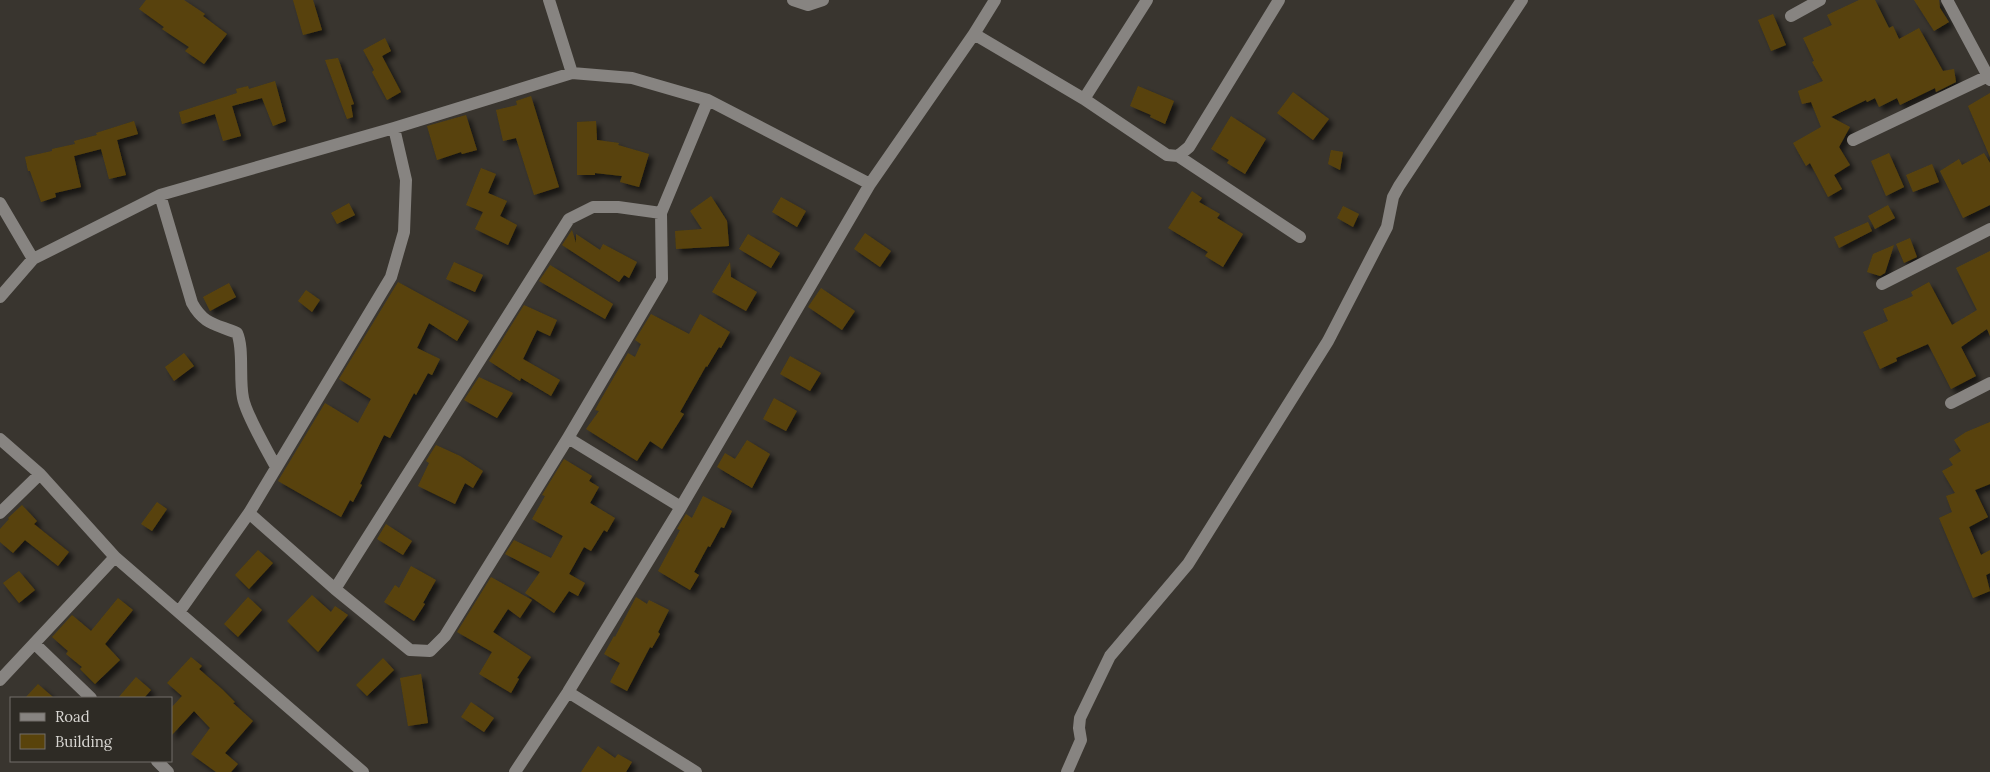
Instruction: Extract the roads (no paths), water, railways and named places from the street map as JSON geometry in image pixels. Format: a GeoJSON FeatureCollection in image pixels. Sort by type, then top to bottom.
{"type":"FeatureCollection","features":[{"type":"Feature","properties":{"kind":"street"},"geometry":{"type":"LineString","coordinates":[[549,0],[572,73]]}},
{"type":"Feature","properties":{"kind":"street"},"geometry":{"type":"LineString","coordinates":[[793,0],[808,5],[823,0]]}},
{"type":"Feature","properties":{"kind":"street"},"geometry":{"type":"LineString","coordinates":[[515,772],[568,692],[681,507],[870,184],[996,0]]}},
{"type":"Feature","properties":{"kind":"street"},"geometry":{"type":"LineString","coordinates":[[1084,99],[1147,0]]}},
{"type":"Feature","properties":{"kind":"street"},"geometry":{"type":"LineString","coordinates":[[1178,156],[1189,147],[1279,0]]}},
{"type":"Feature","properties":{"kind":"street"},"geometry":{"type":"LineString","coordinates":[[1067,772],[1081,740],[1080,718],[1110,656],[1193,556],[1328,341],[1387,227],[1393,197],[1399,186],[1522,0]]}},
{"type":"Feature","properties":{"kind":"street"},"geometry":{"type":"LineString","coordinates":[[1791,16],[1820,0]]}},
{"type":"Feature","properties":{"kind":"street"},"geometry":{"type":"LineString","coordinates":[[1852,140],[1989,78],[1947,0]]}},
{"type":"Feature","properties":{"kind":"street"},"geometry":{"type":"LineString","coordinates":[[974,34],[1084,99],[1167,155],[1178,156],[1300,237]]}},
{"type":"Feature","properties":{"kind":"street"},"geometry":{"type":"LineString","coordinates":[[0,297],[33,259],[160,195],[394,128],[572,73],[632,78],[708,100],[870,184]]}},
{"type":"Feature","properties":{"kind":"street"},"geometry":{"type":"LineString","coordinates":[[249,513],[410,650],[430,651],[445,636],[568,438],[662,279],[661,213],[708,100]]}},
{"type":"Feature","properties":{"kind":"street"},"geometry":{"type":"LineString","coordinates":[[180,612],[249,513],[390,277],[404,232],[406,180],[394,128]]}},
{"type":"Feature","properties":{"kind":"street"},"geometry":{"type":"LineString","coordinates":[[160,195],[192,304],[199,316],[206,321],[237,333],[240,339],[240,376],[243,400],[276,467]]}},
{"type":"Feature","properties":{"kind":"street"},"geometry":{"type":"LineString","coordinates":[[0,203],[33,259]]}},
{"type":"Feature","properties":{"kind":"street"},"geometry":{"type":"LineString","coordinates":[[335,588],[569,219],[593,207],[661,213]]}},
{"type":"Feature","properties":{"kind":"street"},"geometry":{"type":"LineString","coordinates":[[1882,284],[1990,229]]}},
{"type":"Feature","properties":{"kind":"street"},"geometry":{"type":"LineString","coordinates":[[1951,403],[1990,384]]}},
{"type":"Feature","properties":{"kind":"street"},"geometry":{"type":"LineString","coordinates":[[568,438],[681,507]]}},
{"type":"Feature","properties":{"kind":"street"},"geometry":{"type":"LineString","coordinates":[[0,439],[40,474],[115,557],[363,772]]}},
{"type":"Feature","properties":{"kind":"street"},"geometry":{"type":"LineString","coordinates":[[0,513],[40,474]]}},
{"type":"Feature","properties":{"kind":"street"},"geometry":{"type":"LineString","coordinates":[[0,680],[115,557]]}},
{"type":"Feature","properties":{"kind":"street"},"geometry":{"type":"LineString","coordinates":[[35,644],[90,697]]}},
{"type":"Feature","properties":{"kind":"street"},"geometry":{"type":"LineString","coordinates":[[568,692],[696,772]]}},
{"type":"Feature","properties":{"kind":"street"},"geometry":{"type":"LineString","coordinates":[[158,762],[168,772]]}}]}
